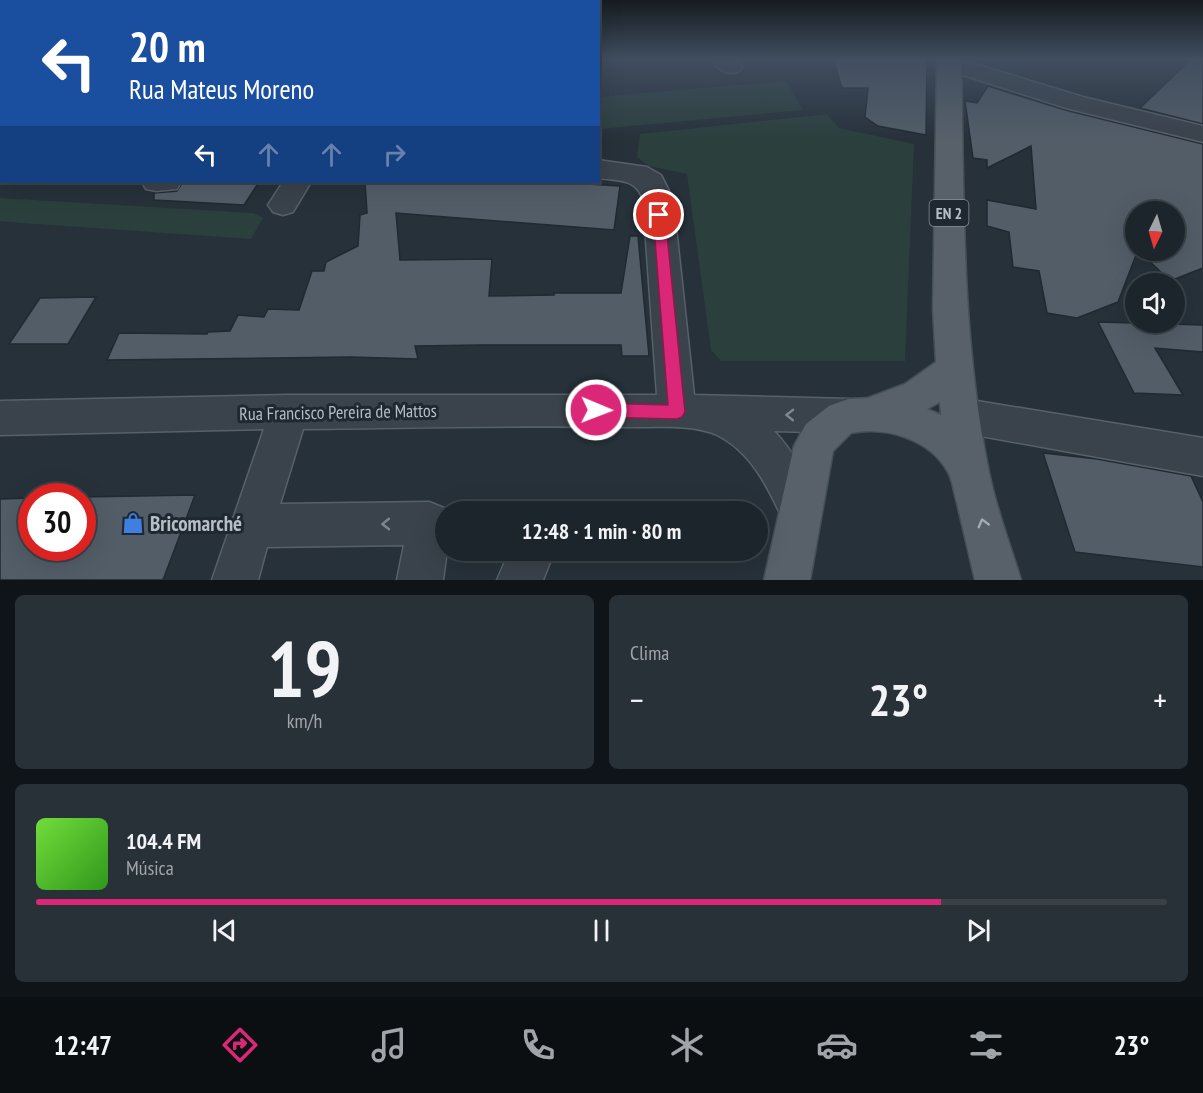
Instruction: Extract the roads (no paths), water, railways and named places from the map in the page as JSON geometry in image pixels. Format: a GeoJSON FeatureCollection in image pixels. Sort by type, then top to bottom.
{"type":"FeatureCollection","features":[{"type":"Feature","properties":{"kind":"main road","name":"EN 2"},"geometry":{"type":"LineString","coordinates":[[949,86],[950,309],[954,367],[967,464],[998,580]]}},
{"type":"Feature","properties":{"kind":"main road"},"geometry":{"type":"LineString","coordinates":[[787,580],[800,509],[817,440],[832,425],[925,394],[941,383],[954,367]]}},
{"type":"Feature","properties":{"kind":"main road"},"geometry":{"type":"LineString","coordinates":[[857,416],[916,422],[933,430],[948,442],[967,464]]}},
{"type":"Feature","properties":{"kind":"street"},"geometry":{"type":"LineString","coordinates":[[1024,86],[1075,103],[1203,134]]}},
{"type":"Feature","properties":{"kind":"street"},"geometry":{"type":"LineString","coordinates":[[600,170],[637,174],[651,182],[658,199],[689,412],[735,423],[758,439],[776,463],[800,509]]}},
{"type":"Feature","properties":{"kind":"street"},"geometry":{"type":"LineString","coordinates":[[235,580],[289,412]]}},
{"type":"Feature","properties":{"kind":"street","name":"Rua Francisco Pereira de Mattos"},"geometry":{"type":"LineString","coordinates":[[0,418],[289,412],[689,412],[857,416]]}},
{"type":"Feature","properties":{"kind":"street"},"geometry":{"type":"LineString","coordinates":[[959,415],[1203,457]]}},
{"type":"Feature","properties":{"kind":"street"},"geometry":{"type":"LineString","coordinates":[[253,526],[435,523]]}},
{"type":"Feature","properties":{"kind":"street"},"geometry":{"type":"LineString","coordinates":[[420,580],[435,530]]}},
{"type":"Feature","properties":{"kind":"street"},"geometry":{"type":"LineString","coordinates":[[520,580],[528,561]]}},
{"type":"Feature","properties":{"kind":"place","name":"Bricomarché"},"geometry":{"type":"Point","coordinates":[133,523]}}]}
